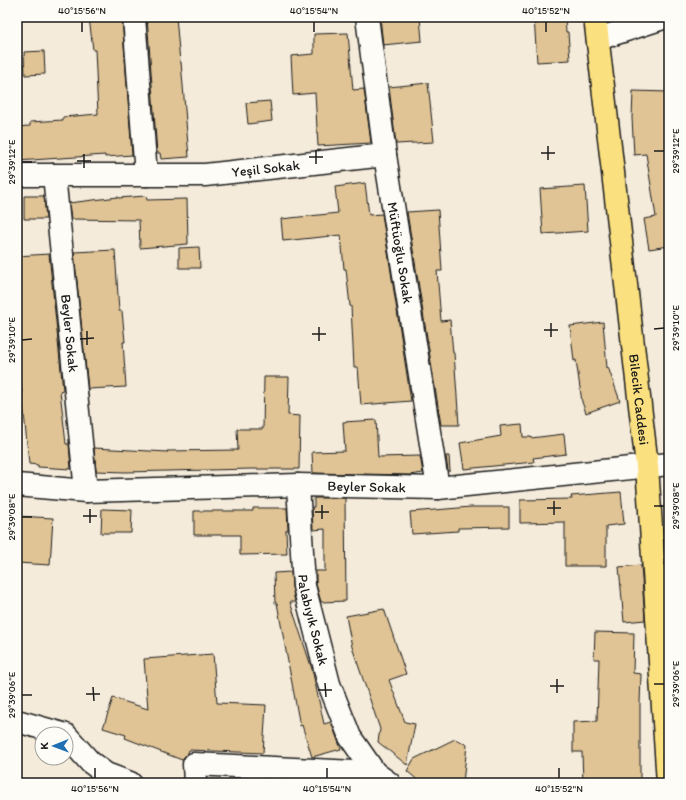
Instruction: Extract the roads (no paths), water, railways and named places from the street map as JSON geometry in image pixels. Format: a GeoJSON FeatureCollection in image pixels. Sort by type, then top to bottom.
{"type":"FeatureCollection","features":[{"type":"Feature","properties":{"kind":"main road","name":"Bilecik Caddesi"},"geometry":{"type":"LineString","coordinates":[[595,17],[647,466],[668,783]]}},
{"type":"Feature","properties":{"kind":"street"},"geometry":{"type":"LineString","coordinates":[[134,17],[146,175]]}},
{"type":"Feature","properties":{"kind":"street","name":"Müftüoğlu Sokak"},"geometry":{"type":"LineString","coordinates":[[367,17],[385,155],[438,488]]}},
{"type":"Feature","properties":{"kind":"street"},"geometry":{"type":"LineString","coordinates":[[598,39],[666,17]]}},
{"type":"Feature","properties":{"kind":"street","name":"Yeşil Sokak"},"geometry":{"type":"LineString","coordinates":[[17,175],[205,175],[385,155]]}},
{"type":"Feature","properties":{"kind":"street","name":"Beyler Sokak"},"geometry":{"type":"LineString","coordinates":[[54,175],[86,491]]}},
{"type":"Feature","properties":{"kind":"street","name":"Beyler Sokak"},"geometry":{"type":"LineString","coordinates":[[17,485],[86,491],[298,485],[438,488],[669,464]]}},
{"type":"Feature","properties":{"kind":"street","name":"Palabıyık Sokak"},"geometry":{"type":"LineString","coordinates":[[298,485],[304,586],[330,684],[350,737],[382,778]]}},
{"type":"Feature","properties":{"kind":"street"},"geometry":{"type":"LineString","coordinates":[[17,721],[35,726]]}},
{"type":"Feature","properties":{"kind":"street"},"geometry":{"type":"LineString","coordinates":[[74,742],[90,762],[106,774],[130,783]]}},
{"type":"Feature","properties":{"kind":"street"},"geometry":{"type":"LineString","coordinates":[[194,783],[194,764],[382,778]]}}]}
